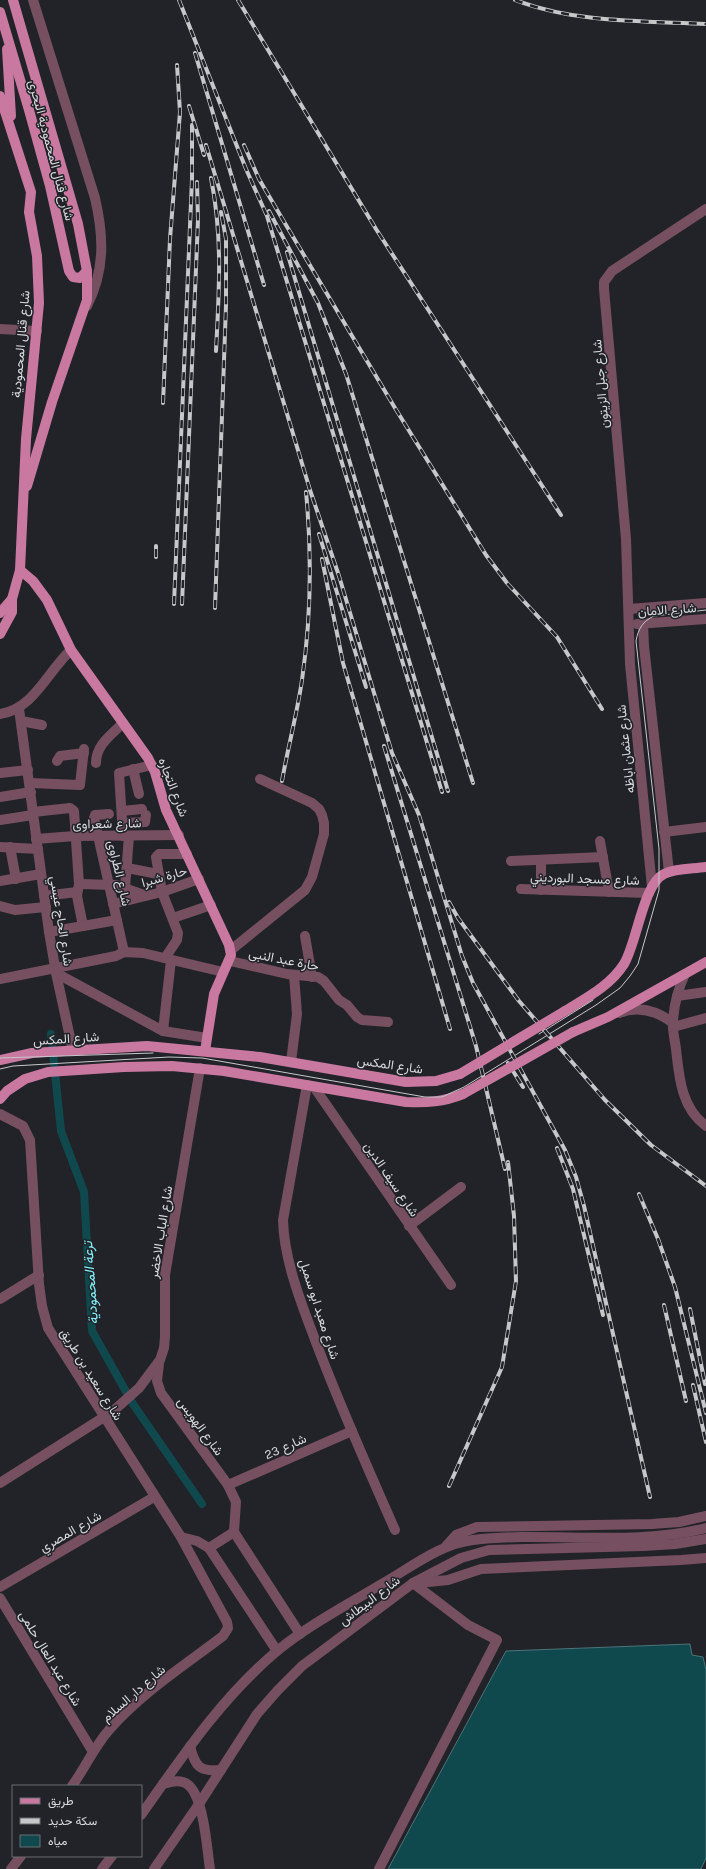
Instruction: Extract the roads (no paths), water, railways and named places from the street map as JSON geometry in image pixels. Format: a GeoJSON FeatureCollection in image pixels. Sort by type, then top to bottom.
{"type":"FeatureCollection","features":[{"type":"Feature","properties":{"kind":"main road","name":"شارع قنال المحمودية البحرى"},"geometry":{"type":"LineString","coordinates":[[13,0],[78,224],[87,271],[87,289],[84,311],[52,402],[24,498]]}},
{"type":"Feature","properties":{"kind":"main road","name":"شارع قنال المحمودية البحرى"},"geometry":{"type":"LineString","coordinates":[[0,12],[50,186],[69,271],[76,278],[83,276],[87,271]]}},
{"type":"Feature","properties":{"kind":"main road"},"geometry":{"type":"LineString","coordinates":[[7,33],[12,130]]}},
{"type":"Feature","properties":{"kind":"main road","name":"شارع قنال المحمودية"},"geometry":{"type":"LineString","coordinates":[[0,96],[12,130],[30,192],[29,212],[38,280],[37,331],[28,415],[20,570],[12,599],[12,612],[0,634]]}},
{"type":"Feature","properties":{"kind":"main road","name":"شارع التجاره"},"geometry":{"type":"LineString","coordinates":[[20,570],[33,581],[47,600],[71,650],[142,748],[152,766],[163,802],[231,950],[230,961],[214,994],[205,1051]]}},
{"type":"Feature","properties":{"kind":"main road"},"geometry":{"type":"LineString","coordinates":[[0,613],[12,599]]}},
{"type":"Feature","properties":{"kind":"main road"},"geometry":{"type":"LineString","coordinates":[[669,872],[706,867]]}},
{"type":"Feature","properties":{"kind":"main road","name":"شارع المكس"},"geometry":{"type":"LineString","coordinates":[[0,1060],[32,1053],[147,1046],[205,1051],[291,1062],[422,1083],[447,1079],[460,1074],[565,1011],[608,983],[623,965],[633,944],[650,890],[660,877],[669,872]]}},
{"type":"Feature","properties":{"kind":"main road"},"geometry":{"type":"LineString","coordinates":[[0,1099],[15,1085],[35,1075],[48,1072],[117,1067],[172,1066],[200,1068],[421,1103],[450,1100],[572,1032],[608,1017],[706,962]]}},
{"type":"Feature","properties":{"kind":"street"},"geometry":{"type":"LineString","coordinates":[[33,0],[95,198],[100,224],[102,249],[100,268],[95,287],[84,311]]}},
{"type":"Feature","properties":{"kind":"street","name":"شارع جبل الزيتون"},"geometry":{"type":"LineString","coordinates":[[629,609],[626,539],[604,282],[612,271],[706,209]]}},
{"type":"Feature","properties":{"kind":"street"},"geometry":{"type":"LineString","coordinates":[[0,329],[37,331]]}},
{"type":"Feature","properties":{"kind":"street","name":"شارع الامان"},"geometry":{"type":"LineString","coordinates":[[629,609],[706,603]]}},
{"type":"Feature","properties":{"kind":"street","name":"شارع عثمان اباظه"},"geometry":{"type":"LineString","coordinates":[[629,609],[630,664],[650,890]]}},
{"type":"Feature","properties":{"kind":"street","name":"شارع الامان"},"geometry":{"type":"LineString","coordinates":[[629,624],[706,619]]}},
{"type":"Feature","properties":{"kind":"street"},"geometry":{"type":"LineString","coordinates":[[643,624],[644,646],[669,872]]}},
{"type":"Feature","properties":{"kind":"street"},"geometry":{"type":"LineString","coordinates":[[0,714],[19,709],[30,698],[62,658],[71,650]]}},
{"type":"Feature","properties":{"kind":"street","name":"شارع الحاج عيسي"},"geometry":{"type":"LineString","coordinates":[[19,709],[49,932],[56,971],[163,1031],[207,1038]]}},
{"type":"Feature","properties":{"kind":"street"},"geometry":{"type":"LineString","coordinates":[[21,721],[42,725]]}},
{"type":"Feature","properties":{"kind":"street"},"geometry":{"type":"LineString","coordinates":[[96,763],[96,752],[99,747],[123,723]]}},
{"type":"Feature","properties":{"kind":"street"},"geometry":{"type":"LineString","coordinates":[[0,797],[30,788],[80,785],[84,751],[60,756],[57,761]]}},
{"type":"Feature","properties":{"kind":"street"},"geometry":{"type":"LineString","coordinates":[[125,888],[127,868],[126,836],[123,823],[120,773],[152,766]]}},
{"type":"Feature","properties":{"kind":"street"},"geometry":{"type":"LineString","coordinates":[[133,769],[138,794]]}},
{"type":"Feature","properties":{"kind":"street"},"geometry":{"type":"LineString","coordinates":[[0,773],[28,770]]}},
{"type":"Feature","properties":{"kind":"street"},"geometry":{"type":"LineString","coordinates":[[231,950],[308,886],[324,834],[324,823],[316,806],[260,779]]}},
{"type":"Feature","properties":{"kind":"street"},"geometry":{"type":"LineString","coordinates":[[0,820],[72,809],[78,888],[83,926]]}},
{"type":"Feature","properties":{"kind":"street"},"geometry":{"type":"LineString","coordinates":[[122,811],[144,812],[145,822],[123,823]]}},
{"type":"Feature","properties":{"kind":"street","name":"شارع الطراوى"},"geometry":{"type":"LineString","coordinates":[[109,814],[94,816],[124,952]]}},
{"type":"Feature","properties":{"kind":"street"},"geometry":{"type":"LineString","coordinates":[[664,832],[706,827]]}},
{"type":"Feature","properties":{"kind":"street","name":"شارع شعراوى"},"geometry":{"type":"LineString","coordinates":[[5,847],[37,844],[75,836],[179,835]]}},
{"type":"Feature","properties":{"kind":"street"},"geometry":{"type":"LineString","coordinates":[[600,841],[609,892]]}},
{"type":"Feature","properties":{"kind":"street"},"geometry":{"type":"LineString","coordinates":[[5,847],[16,879]]}},
{"type":"Feature","properties":{"kind":"street"},"geometry":{"type":"LineString","coordinates":[[163,1031],[168,959],[178,937],[173,918],[162,892],[156,857],[159,854],[188,854]]}},
{"type":"Feature","properties":{"kind":"street"},"geometry":{"type":"LineString","coordinates":[[511,860],[603,858]]}},
{"type":"Feature","properties":{"kind":"street"},"geometry":{"type":"LineString","coordinates":[[540,890],[541,860]]}},
{"type":"Feature","properties":{"kind":"street"},"geometry":{"type":"LineString","coordinates":[[127,868],[158,874]]}},
{"type":"Feature","properties":{"kind":"street"},"geometry":{"type":"LineString","coordinates":[[0,881],[41,874]]}},
{"type":"Feature","properties":{"kind":"street","name":"حارة شبرا"},"geometry":{"type":"LineString","coordinates":[[113,904],[144,895],[162,892],[199,879]]}},
{"type":"Feature","properties":{"kind":"street"},"geometry":{"type":"LineString","coordinates":[[44,896],[78,888],[109,884],[144,895]]}},
{"type":"Feature","properties":{"kind":"street","name":"شارع مسجد البورديني"},"geometry":{"type":"LineString","coordinates":[[521,889],[609,892],[650,890]]}},
{"type":"Feature","properties":{"kind":"street"},"geometry":{"type":"LineString","coordinates":[[173,918],[211,905]]}},
{"type":"Feature","properties":{"kind":"street"},"geometry":{"type":"LineString","coordinates":[[0,906],[15,910],[46,907]]}},
{"type":"Feature","properties":{"kind":"street"},"geometry":{"type":"LineString","coordinates":[[49,932],[117,920]]}},
{"type":"Feature","properties":{"kind":"street"},"geometry":{"type":"LineString","coordinates":[[305,936],[312,977]]}},
{"type":"Feature","properties":{"kind":"street"},"geometry":{"type":"LineString","coordinates":[[0,979],[56,971],[116,956],[124,952],[168,959],[224,972]]}},
{"type":"Feature","properties":{"kind":"street","name":"حارة عبد النبى"},"geometry":{"type":"LineString","coordinates":[[230,961],[294,975],[312,977],[324,981],[339,1000],[347,1005],[357,1017],[362,1020],[388,1022]]}},
{"type":"Feature","properties":{"kind":"street"},"geometry":{"type":"LineString","coordinates":[[56,971],[73,1051]]}},
{"type":"Feature","properties":{"kind":"street"},"geometry":{"type":"LineString","coordinates":[[685,974],[677,996],[673,1025],[682,1092],[689,1108],[706,1126]]}},
{"type":"Feature","properties":{"kind":"street"},"geometry":{"type":"LineString","coordinates":[[291,1062],[297,1014],[294,975]]}},
{"type":"Feature","properties":{"kind":"street"},"geometry":{"type":"LineString","coordinates":[[677,996],[706,992]]}},
{"type":"Feature","properties":{"kind":"street"},"geometry":{"type":"LineString","coordinates":[[608,1017],[625,1011],[645,1009],[655,1012],[673,1025],[706,1018]]}},
{"type":"Feature","properties":{"kind":"street","name":"شارع الباب الاخضر"},"geometry":{"type":"LineString","coordinates":[[105,1417],[118,1407],[150,1376],[159,1362],[164,1348],[165,1274],[200,1068]]}},
{"type":"Feature","properties":{"kind":"street","name":"شارع سيف الدين"},"geometry":{"type":"LineString","coordinates":[[311,1086],[451,1285]]}},
{"type":"Feature","properties":{"kind":"street","name":"شارع معبد ابو سمبل"},"geometry":{"type":"LineString","coordinates":[[311,1086],[283,1220],[283,1236],[302,1306],[325,1367],[395,1530]]}},
{"type":"Feature","properties":{"kind":"street","name":"شارع سعيد بن طريق"},"geometry":{"type":"LineString","coordinates":[[0,1114],[23,1126],[30,1140],[39,1275],[42,1306],[48,1328],[154,1497],[181,1537],[227,1622],[226,1632]]}},
{"type":"Feature","properties":{"kind":"street"},"geometry":{"type":"LineString","coordinates":[[409,1226],[462,1187]]}},
{"type":"Feature","properties":{"kind":"street"},"geometry":{"type":"LineString","coordinates":[[0,1299],[39,1275]]}},
{"type":"Feature","properties":{"kind":"street","name":"شارع الهويس"},"geometry":{"type":"LineString","coordinates":[[159,1362],[157,1381],[161,1394],[228,1485],[236,1502],[234,1532]]}},
{"type":"Feature","properties":{"kind":"street"},"geometry":{"type":"LineString","coordinates":[[0,1483],[105,1417]]}},
{"type":"Feature","properties":{"kind":"street","name":"شارع 23"},"geometry":{"type":"LineString","coordinates":[[228,1485],[352,1431]]}},
{"type":"Feature","properties":{"kind":"street","name":"شارع المصري"},"geometry":{"type":"LineString","coordinates":[[0,1587],[154,1497]]}},
{"type":"Feature","properties":{"kind":"street"},"geometry":{"type":"LineString","coordinates":[[446,1546],[456,1535],[477,1527],[652,1524],[679,1522],[706,1516]]}},
{"type":"Feature","properties":{"kind":"street","name":"شارع البيطاش"},"geometry":{"type":"LineString","coordinates":[[142,1814],[190,1746],[240,1685],[277,1651],[300,1634],[446,1546],[488,1539],[644,1536],[674,1534],[706,1528]]}},
{"type":"Feature","properties":{"kind":"street"},"geometry":{"type":"LineString","coordinates":[[209,1548],[234,1532],[300,1634]]}},
{"type":"Feature","properties":{"kind":"street"},"geometry":{"type":"LineString","coordinates":[[181,1537],[197,1541],[209,1548],[277,1651]]}},
{"type":"Feature","properties":{"kind":"street","name":"شارع البيطاش"},"geometry":{"type":"LineString","coordinates":[[154,1869],[199,1804],[257,1714],[278,1690],[302,1666],[413,1584],[462,1558],[489,1550],[644,1546],[675,1544],[706,1539]]}},
{"type":"Feature","properties":{"kind":"street"},"geometry":{"type":"LineString","coordinates":[[413,1584],[448,1580],[481,1569],[706,1558]]}},
{"type":"Feature","properties":{"kind":"street"},"geometry":{"type":"LineString","coordinates":[[379,1869],[497,1640],[468,1625],[413,1584]]}},
{"type":"Feature","properties":{"kind":"street","name":"شارع عبد العال حلمى"},"geometry":{"type":"LineString","coordinates":[[0,1598],[93,1752]]}},
{"type":"Feature","properties":{"kind":"street","name":"شارع دار السلام"},"geometry":{"type":"LineString","coordinates":[[73,1785],[93,1752],[120,1718],[226,1632]]}},
{"type":"Feature","properties":{"kind":"street"},"geometry":{"type":"LineString","coordinates":[[190,1746],[193,1759],[200,1768],[211,1771],[221,1770]]}},
{"type":"Feature","properties":{"kind":"street"},"geometry":{"type":"LineString","coordinates":[[163,1784],[177,1781],[187,1784],[191,1788],[199,1804],[210,1869]]}},
{"type":"Feature","properties":{"kind":"street"},"geometry":{"type":"LineString","coordinates":[[11,1869],[20,1857]]}},
{"type":"Feature","properties":{"kind":"street"},"geometry":{"type":"LineString","coordinates":[[102,1869],[111,1857]]}},
{"type":"Feature","properties":{"kind":"water"},"geometry":{"type":"Polygon","coordinates":[[[690,1644],[692,1655],[703,1657],[706,1670],[706,1858],[701,1869],[388,1869],[506,1651],[690,1644]]]}},
{"type":"Feature","properties":{"kind":"waterway","name":"ترعة المحمودية"},"geometry":{"type":"LineString","coordinates":[[51,1034],[61,1131],[84,1192],[92,1331],[133,1404],[202,1504]]}},
{"type":"Feature","properties":{"kind":"tram line"},"geometry":{"type":"LineString","coordinates":[[0,1069],[13,1066],[169,1057],[202,1058],[425,1097],[442,1097],[464,1087],[596,1005],[620,988],[638,964],[659,890],[659,849],[636,641],[637,637],[644,623],[654,616],[706,610]]}},
{"type":"Feature","properties":{"kind":"tram line"},"geometry":{"type":"LineString","coordinates":[[539,1034],[593,1000]]}},
{"type":"Feature","properties":{"kind":"tram line"},"geometry":{"type":"LineString","coordinates":[[0,1058],[153,1053]]}},
{"type":"Feature","properties":{"kind":"railway"},"geometry":{"type":"LineString","coordinates":[[179,0],[246,169],[267,216],[442,792]]}},
{"type":"Feature","properties":{"kind":"railway"},"geometry":{"type":"LineString","coordinates":[[238,0],[376,229],[561,515]]}},
{"type":"Feature","properties":{"kind":"railway"},"geometry":{"type":"LineString","coordinates":[[515,0],[538,8],[585,17],[609,20],[706,24]]}},
{"type":"Feature","properties":{"kind":"railway"},"geometry":{"type":"LineString","coordinates":[[195,53],[264,285]]}},
{"type":"Feature","properties":{"kind":"railway"},"geometry":{"type":"LineString","coordinates":[[163,403],[170,239],[180,112],[177,65]]}},
{"type":"Feature","properties":{"kind":"railway"},"geometry":{"type":"LineString","coordinates":[[189,106],[204,155]]}},
{"type":"Feature","properties":{"kind":"railway"},"geometry":{"type":"LineString","coordinates":[[174,604],[192,179],[192,125]]}},
{"type":"Feature","properties":{"kind":"railway"},"geometry":{"type":"LineString","coordinates":[[206,145],[310,490],[339,576],[392,753],[419,815],[462,956],[473,983],[565,1150],[576,1177],[584,1206],[650,1497]]}},
{"type":"Feature","properties":{"kind":"railway"},"geometry":{"type":"LineString","coordinates":[[244,145],[259,179],[283,220],[395,408],[486,555],[507,583],[557,637],[602,709]]}},
{"type":"Feature","properties":{"kind":"railway"},"geometry":{"type":"LineString","coordinates":[[211,178],[215,200],[219,243],[216,351]]}},
{"type":"Feature","properties":{"kind":"railway"},"geometry":{"type":"LineString","coordinates":[[182,604],[198,220],[197,182]]}},
{"type":"Feature","properties":{"kind":"railway"},"geometry":{"type":"LineString","coordinates":[[269,211],[318,303],[346,374],[473,783]]}},
{"type":"Feature","properties":{"kind":"railway"},"geometry":{"type":"LineString","coordinates":[[215,608],[226,305],[226,239],[221,212]]}},
{"type":"Feature","properties":{"kind":"railway"},"geometry":{"type":"LineString","coordinates":[[287,252],[448,791]]}},
{"type":"Feature","properties":{"kind":"railway"},"geometry":{"type":"LineString","coordinates":[[282,781],[300,693],[309,610],[310,562],[306,492]]}},
{"type":"Feature","properties":{"kind":"railway"},"geometry":{"type":"LineString","coordinates":[[319,534],[366,687]]}},
{"type":"Feature","properties":{"kind":"railway"},"geometry":{"type":"LineString","coordinates":[[156,546],[156,557]]}},
{"type":"Feature","properties":{"kind":"railway"},"geometry":{"type":"LineString","coordinates":[[322,559],[343,663],[450,1029]]}},
{"type":"Feature","properties":{"kind":"railway"},"geometry":{"type":"LineString","coordinates":[[384,746],[476,1046],[505,1169]]}},
{"type":"Feature","properties":{"kind":"railway"},"geometry":{"type":"LineString","coordinates":[[449,902],[458,918],[519,1001],[605,1100],[651,1145],[706,1186]]}},
{"type":"Feature","properties":{"kind":"railway"},"geometry":{"type":"LineString","coordinates":[[508,1063],[523,1087]]}},
{"type":"Feature","properties":{"kind":"railway"},"geometry":{"type":"LineString","coordinates":[[557,1148],[573,1189],[603,1315]]}},
{"type":"Feature","properties":{"kind":"railway"},"geometry":{"type":"LineString","coordinates":[[449,1486],[502,1367],[516,1281],[514,1216],[508,1162]]}},
{"type":"Feature","properties":{"kind":"railway"},"geometry":{"type":"LineString","coordinates":[[639,1194],[658,1239],[675,1287],[706,1413]]}},
{"type":"Feature","properties":{"kind":"railway"},"geometry":{"type":"LineString","coordinates":[[664,1305],[686,1401]]}},
{"type":"Feature","properties":{"kind":"railway"},"geometry":{"type":"LineString","coordinates":[[690,1309],[705,1384]]}},
{"type":"Feature","properties":{"kind":"railway"},"geometry":{"type":"LineString","coordinates":[[693,1385],[706,1442]]}}]}
